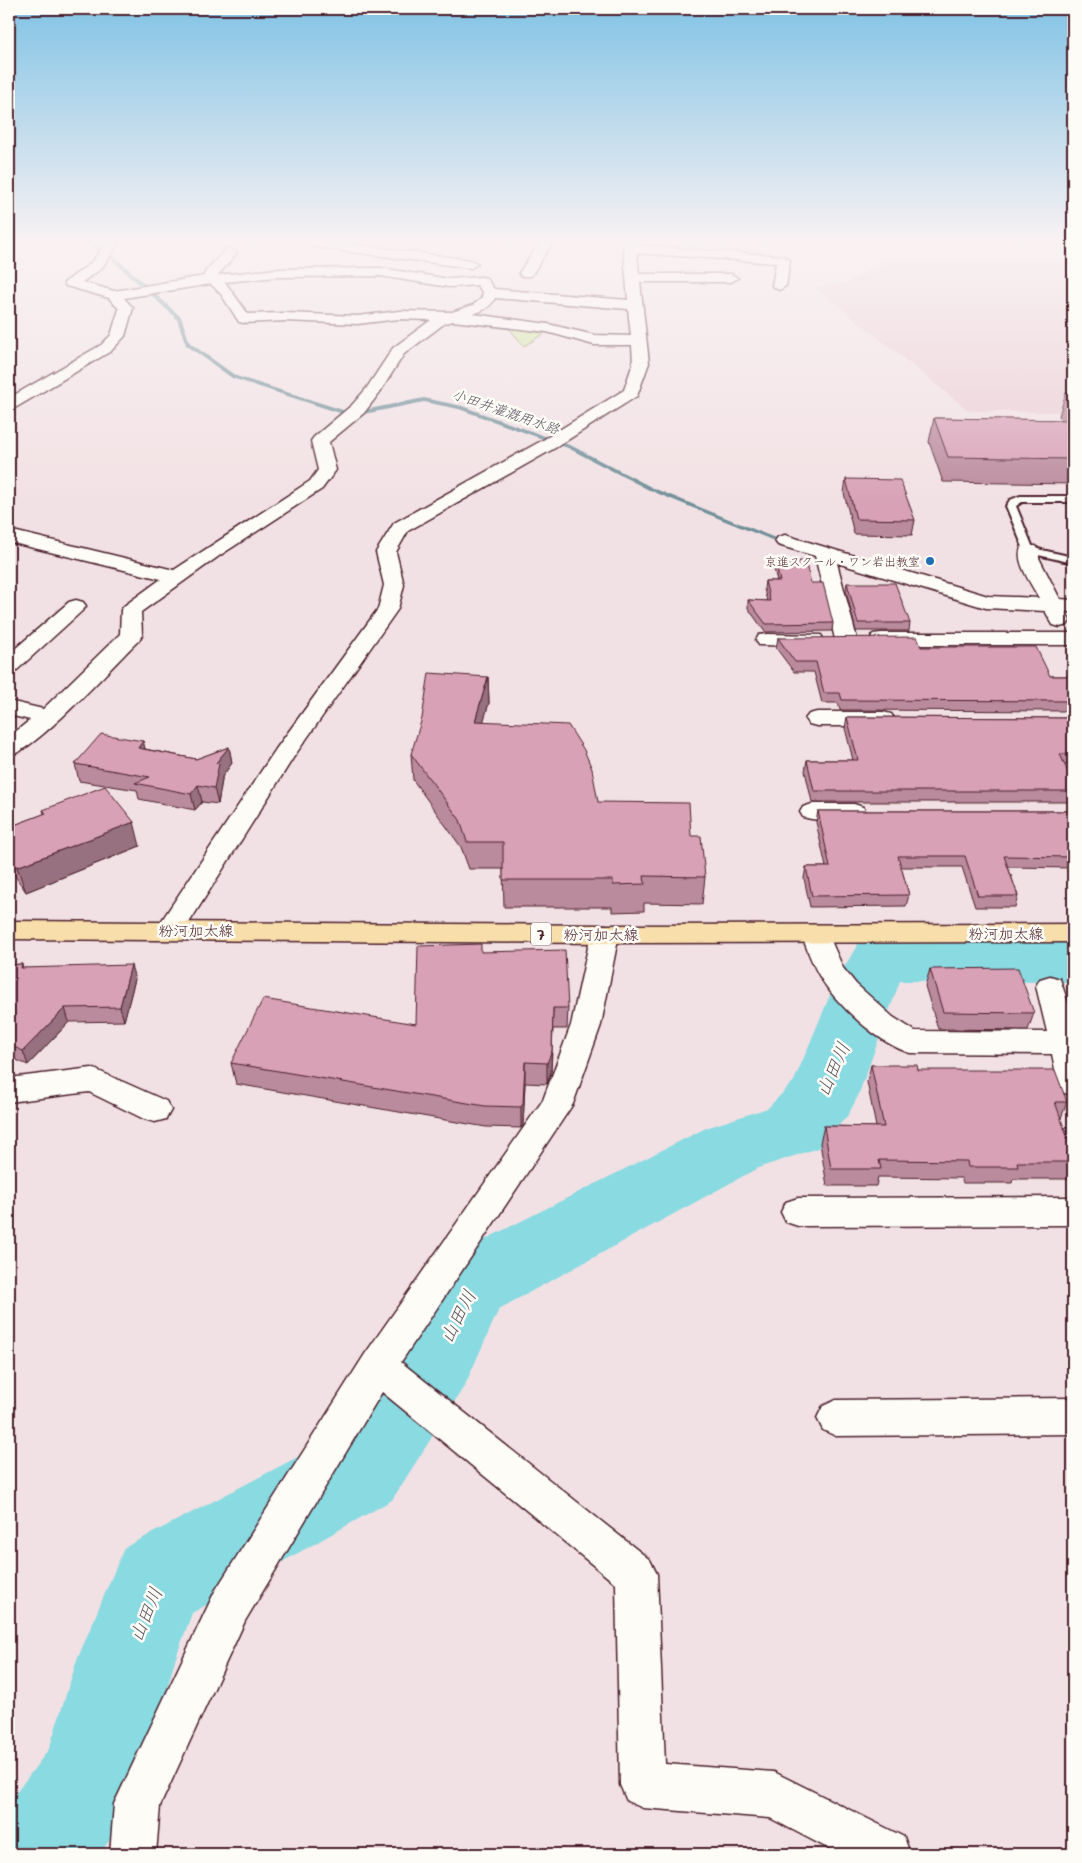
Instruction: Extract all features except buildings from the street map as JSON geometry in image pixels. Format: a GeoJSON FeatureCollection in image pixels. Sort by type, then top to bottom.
{"type":"FeatureCollection","features":[{"type":"Feature","properties":{"kind":"main road","name":"粉河加太線"},"geometry":{"type":"LineString","coordinates":[[9,930],[605,934],[1073,933]]}},
{"type":"Feature","properties":{"kind":"street"},"geometry":{"type":"LineString","coordinates":[[9,405],[106,348],[118,336],[120,329]]}},
{"type":"Feature","properties":{"kind":"street"},"geometry":{"type":"LineString","coordinates":[[9,749],[48,717],[131,635],[131,610],[174,578],[316,485],[327,470],[320,441],[353,414],[372,392],[398,351],[428,329]]}},
{"type":"Feature","properties":{"kind":"street"},"geometry":{"type":"LineString","coordinates":[[552,329],[594,340],[639,341]]}},
{"type":"Feature","properties":{"kind":"street"},"geometry":{"type":"LineString","coordinates":[[170,930],[284,754],[388,609],[394,585],[386,552],[401,527],[555,440],[631,392],[641,362],[638,329]]}},
{"type":"Feature","properties":{"kind":"street"},"geometry":{"type":"LineString","coordinates":[[9,536],[164,572],[174,578]]}},
{"type":"Feature","properties":{"kind":"street"},"geometry":{"type":"LineString","coordinates":[[785,541],[986,602],[1063,606]]}},
{"type":"Feature","properties":{"kind":"street"},"geometry":{"type":"LineString","coordinates":[[768,640],[1072,642],[1063,606],[1029,558],[1029,550]]}},
{"type":"Feature","properties":{"kind":"street"},"geometry":{"type":"LineString","coordinates":[[824,552],[846,640]]}},
{"type":"Feature","properties":{"kind":"street"},"geometry":{"type":"LineString","coordinates":[[9,665],[76,606]]}},
{"type":"Feature","properties":{"kind":"street"},"geometry":{"type":"LineString","coordinates":[[9,708],[48,717]]}},
{"type":"Feature","properties":{"kind":"street"},"geometry":{"type":"LineString","coordinates":[[817,719],[906,719]]}},
{"type":"Feature","properties":{"kind":"street"},"geometry":{"type":"LineString","coordinates":[[812,812],[880,812]]}},
{"type":"Feature","properties":{"kind":"street"},"geometry":{"type":"LineString","coordinates":[[133,1854],[137,1804],[230,1606],[378,1366],[557,1104],[586,1025],[605,934]]}},
{"type":"Feature","properties":{"kind":"street"},"geometry":{"type":"LineString","coordinates":[[815,934],[831,972],[846,991],[884,1025],[910,1042],[1069,1043]]}},
{"type":"Feature","properties":{"kind":"street"},"geometry":{"type":"LineString","coordinates":[[1050,986],[1069,1043],[1073,1084]]}},
{"type":"Feature","properties":{"kind":"street"},"geometry":{"type":"LineString","coordinates":[[9,1090],[92,1080],[155,1110]]}},
{"type":"Feature","properties":{"kind":"street"},"geometry":{"type":"LineString","coordinates":[[798,1212],[1073,1211]]}},
{"type":"Feature","properties":{"kind":"street"},"geometry":{"type":"LineString","coordinates":[[378,1366],[636,1574],[643,1785],[774,1795],[886,1854]]}},
{"type":"Feature","properties":{"kind":"street"},"geometry":{"type":"LineString","coordinates":[[836,1418],[1073,1416]]}},
{"type":"Feature","properties":{"kind":"lane"},"geometry":{"type":"LineString","coordinates":[[1073,499],[1028,499],[1014,502],[1011,506],[1029,550],[1073,560]]}},
{"type":"Feature","properties":{"kind":"shaded area"},"geometry":{"type":"Polygon","coordinates":[[[867,329],[1073,329],[1073,412],[969,411],[867,329]]]}},
{"type":"Feature","properties":{"kind":"green space"},"geometry":{"type":"Polygon","coordinates":[[[510,329],[545,333],[524,346],[510,329]]]}},
{"type":"Feature","properties":{"kind":"waterway","name":"小田井灌漑用水路"},"geometry":{"type":"LineString","coordinates":[[183,329],[188,344],[234,377],[343,412],[364,412],[424,400],[460,407],[570,447],[651,489],[781,542]]}},
{"type":"Feature","properties":{"kind":"waterway","name":"山田川"},"geometry":{"type":"LineString","coordinates":[[36,1854],[91,1778],[126,1660],[157,1581],[361,1470],[436,1358],[470,1285],[732,1148],[793,1128],[823,1096],[868,981],[881,960],[915,958],[1073,960]]}},
{"type":"Feature","properties":{"kind":"place","name":"京進スクール・ワン岩出教室"},"geometry":{"type":"Point","coordinates":[930,561]}}]}
